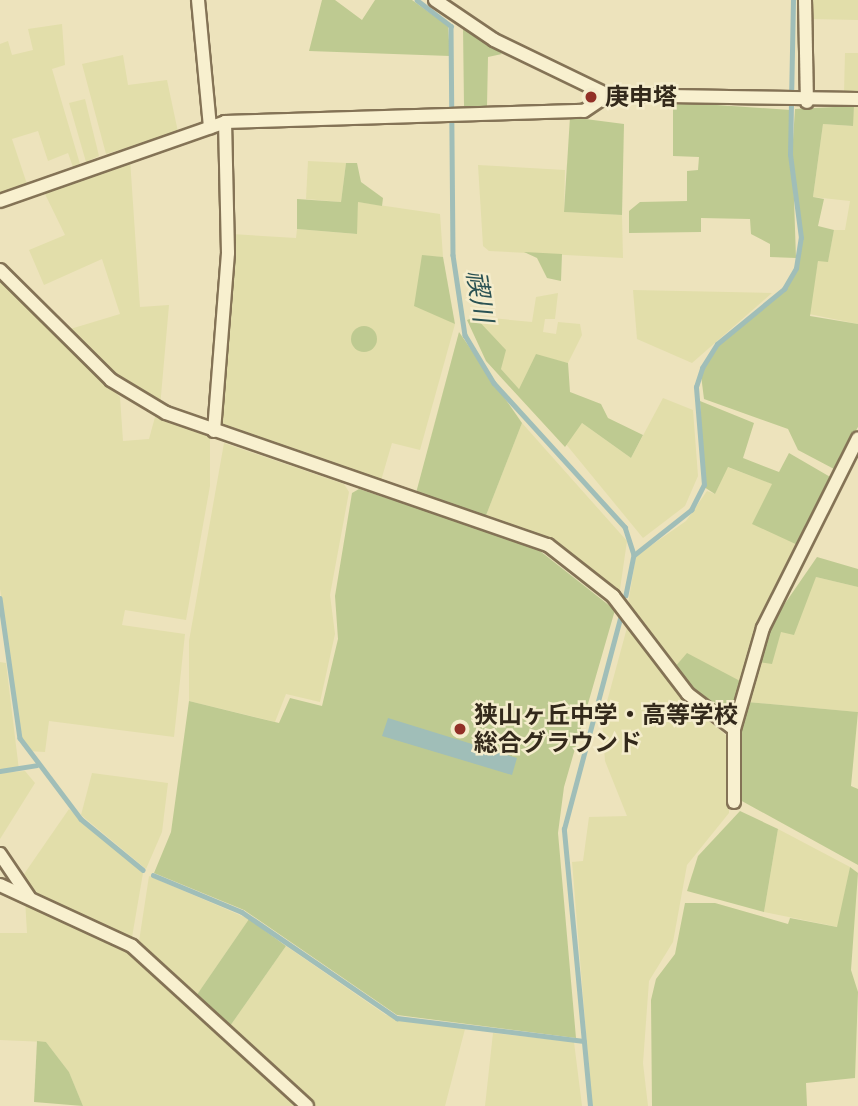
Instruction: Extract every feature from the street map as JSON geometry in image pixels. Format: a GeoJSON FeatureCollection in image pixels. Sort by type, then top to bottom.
{"type":"FeatureCollection","features":[{"type":"Feature","properties":{"kind":"street"},"geometry":{"type":"LineString","coordinates":[[198,0],[210,127]]}},
{"type":"Feature","properties":{"kind":"street"},"geometry":{"type":"LineString","coordinates":[[435,0],[494,40],[608,95],[781,103],[858,99]]}},
{"type":"Feature","properties":{"kind":"street"},"geometry":{"type":"LineString","coordinates":[[803,102],[805,0]]}},
{"type":"Feature","properties":{"kind":"street"},"geometry":{"type":"LineString","coordinates":[[0,201],[225,122],[584,111],[608,95]]}},
{"type":"Feature","properties":{"kind":"street"},"geometry":{"type":"LineString","coordinates":[[214,431],[228,253],[225,122]]}},
{"type":"Feature","properties":{"kind":"street"},"geometry":{"type":"LineString","coordinates":[[0,270],[111,380],[166,414],[548,545],[613,596],[688,694],[734,729]]}},
{"type":"Feature","properties":{"kind":"street"},"geometry":{"type":"LineString","coordinates":[[734,802],[734,729],[763,628],[858,438]]}},
{"type":"Feature","properties":{"kind":"street"},"geometry":{"type":"LineString","coordinates":[[0,854],[29,897]]}},
{"type":"Feature","properties":{"kind":"street"},"geometry":{"type":"LineString","coordinates":[[0,885],[132,946],[307,1106]]}},
{"type":"Feature","properties":{"kind":"shaded area"},"geometry":{"type":"Polygon","coordinates":[[[810,0],[858,0],[858,20],[810,19],[810,0]]]}},
{"type":"Feature","properties":{"kind":"shaded area"},"geometry":{"type":"Polygon","coordinates":[[[62,24],[65,65],[52,69],[80,164],[73,167],[68,153],[48,161],[38,131],[12,139],[27,184],[0,195],[0,44],[8,41],[12,55],[33,50],[28,29],[62,24]]]}},
{"type":"Feature","properties":{"kind":"shaded area"},"geometry":{"type":"Polygon","coordinates":[[[845,53],[858,53],[858,92],[844,93],[845,53]]]}},
{"type":"Feature","properties":{"kind":"shaded area"},"geometry":{"type":"Polygon","coordinates":[[[123,55],[128,85],[167,80],[178,132],[106,154],[82,64],[123,55]]]}},
{"type":"Feature","properties":{"kind":"shaded area"},"geometry":{"type":"Polygon","coordinates":[[[85,99],[99,156],[86,162],[69,103],[85,99]]]}},
{"type":"Feature","properties":{"kind":"shaded area"},"geometry":{"type":"Polygon","coordinates":[[[854,106],[858,106],[858,324],[809,314],[818,261],[828,261],[834,230],[845,230],[850,201],[813,197],[823,124],[852,126],[854,106]]]}},
{"type":"Feature","properties":{"kind":"shaded area"},"geometry":{"type":"Polygon","coordinates":[[[130,159],[140,307],[169,305],[160,407],[127,387],[67,330],[120,314],[102,259],[44,285],[29,250],[65,235],[44,192],[130,159]]]}},
{"type":"Feature","properties":{"kind":"shaded area"},"geometry":{"type":"Polygon","coordinates":[[[308,161],[346,163],[341,202],[306,199],[308,161]]]}},
{"type":"Feature","properties":{"kind":"shaded area"},"geometry":{"type":"Polygon","coordinates":[[[478,165],[565,170],[564,212],[622,215],[623,258],[489,251],[483,246],[478,165]]]}},
{"type":"Feature","properties":{"kind":"shaded area"},"geometry":{"type":"Polygon","coordinates":[[[358,202],[440,214],[443,257],[422,256],[433,312],[455,324],[420,450],[392,443],[380,484],[225,430],[222,423],[232,234],[296,238],[297,229],[356,234],[358,202]]]}},
{"type":"Feature","properties":{"kind":"shaded area"},"geometry":{"type":"Polygon","coordinates":[[[0,277],[120,397],[123,441],[149,439],[155,417],[210,435],[210,486],[186,620],[125,610],[122,625],[185,634],[174,737],[49,721],[45,752],[28,751],[22,738],[0,589],[0,277]]]}},
{"type":"Feature","properties":{"kind":"shaded area"},"geometry":{"type":"Polygon","coordinates":[[[633,290],[772,293],[692,363],[637,339],[633,290]]]}},
{"type":"Feature","properties":{"kind":"shaded area"},"geometry":{"type":"Polygon","coordinates":[[[558,293],[555,319],[545,319],[543,332],[556,334],[558,322],[580,324],[582,335],[568,363],[536,355],[519,389],[501,369],[503,347],[481,329],[481,317],[532,322],[536,297],[558,293]]]}},
{"type":"Feature","properties":{"kind":"shaded area"},"geometry":{"type":"Polygon","coordinates":[[[663,398],[693,410],[698,476],[685,506],[643,538],[565,443],[582,423],[631,458],[663,398]]]}},
{"type":"Feature","properties":{"kind":"shaded area"},"geometry":{"type":"Polygon","coordinates":[[[522,423],[627,541],[619,596],[549,540],[485,518],[522,423]]]}},
{"type":"Feature","properties":{"kind":"shaded area"},"geometry":{"type":"Polygon","coordinates":[[[224,443],[344,484],[349,492],[330,595],[335,634],[320,702],[286,694],[275,722],[189,701],[189,641],[224,443]]]}},
{"type":"Feature","properties":{"kind":"shaded area"},"geometry":{"type":"Polygon","coordinates":[[[727,467],[773,484],[802,547],[754,633],[742,682],[684,658],[674,668],[628,604],[636,556],[686,521],[707,491],[715,494],[727,467]]]}},
{"type":"Feature","properties":{"kind":"shaded area"},"geometry":{"type":"Polygon","coordinates":[[[816,577],[858,587],[858,712],[747,702],[758,662],[816,577]]]}},
{"type":"Feature","properties":{"kind":"shaded area"},"geometry":{"type":"Polygon","coordinates":[[[628,624],[686,700],[730,739],[729,813],[687,865],[673,942],[649,981],[643,1063],[648,1106],[592,1106],[572,862],[583,861],[589,817],[627,816],[605,761],[602,720],[628,624]]]}},
{"type":"Feature","properties":{"kind":"shaded area"},"geometry":{"type":"Polygon","coordinates":[[[0,662],[6,663],[19,770],[9,772],[0,769],[0,662]]]}},
{"type":"Feature","properties":{"kind":"shaded area"},"geometry":{"type":"Polygon","coordinates":[[[25,771],[35,783],[0,839],[0,773],[25,771]]]}},
{"type":"Feature","properties":{"kind":"shaded area"},"geometry":{"type":"Polygon","coordinates":[[[92,773],[168,783],[162,832],[146,869],[81,815],[92,773]]]}},
{"type":"Feature","properties":{"kind":"shaded area"},"geometry":{"type":"Polygon","coordinates":[[[69,809],[143,873],[131,943],[37,896],[22,877],[69,809]]]}},
{"type":"Feature","properties":{"kind":"shaded area"},"geometry":{"type":"Polygon","coordinates":[[[778,829],[850,867],[838,927],[764,912],[778,829]]]}},
{"type":"Feature","properties":{"kind":"shaded area"},"geometry":{"type":"Polygon","coordinates":[[[149,876],[249,919],[194,999],[138,948],[149,876]]]}},
{"type":"Feature","properties":{"kind":"shaded area"},"geometry":{"type":"Polygon","coordinates":[[[25,899],[131,952],[299,1106],[83,1106],[69,1072],[46,1042],[0,1040],[0,933],[27,933],[25,899]]]}},
{"type":"Feature","properties":{"kind":"shaded area"},"geometry":{"type":"Polygon","coordinates":[[[286,946],[386,1015],[465,1029],[445,1106],[314,1106],[228,1029],[286,946]]]}},
{"type":"Feature","properties":{"kind":"shaded area"},"geometry":{"type":"Polygon","coordinates":[[[493,1033],[574,1042],[582,1106],[485,1106],[493,1033]]]}},
{"type":"Feature","properties":{"kind":"green space"},"geometry":{"type":"Polygon","coordinates":[[[322,0],[335,0],[362,20],[375,0],[412,0],[448,26],[450,56],[309,51],[322,0]]]}},
{"type":"Feature","properties":{"kind":"green space"},"geometry":{"type":"Polygon","coordinates":[[[463,27],[502,54],[488,57],[487,106],[464,106],[463,27]]]}},
{"type":"Feature","properties":{"kind":"green space"},"geometry":{"type":"Polygon","coordinates":[[[673,102],[791,110],[796,258],[770,257],[770,244],[751,234],[750,219],[701,218],[701,232],[629,233],[629,211],[640,202],[687,201],[687,171],[698,170],[699,157],[673,156],[673,102]]]}},
{"type":"Feature","properties":{"kind":"green space"},"geometry":{"type":"Polygon","coordinates":[[[854,106],[853,126],[823,124],[813,197],[824,199],[818,226],[834,230],[828,262],[818,261],[810,316],[858,324],[858,427],[834,469],[798,450],[788,429],[704,399],[701,375],[720,342],[785,289],[797,269],[802,237],[792,155],[795,109],[854,106]]]}},
{"type":"Feature","properties":{"kind":"green space"},"geometry":{"type":"Polygon","coordinates":[[[570,117],[624,124],[622,215],[564,212],[570,117]]]}},
{"type":"Feature","properties":{"kind":"green space"},"geometry":{"type":"Polygon","coordinates":[[[346,163],[357,163],[361,182],[383,198],[382,206],[358,202],[357,234],[297,229],[297,199],[341,202],[346,163]]]}},
{"type":"Feature","properties":{"kind":"green space"},"geometry":{"type":"Polygon","coordinates":[[[524,252],[562,254],[561,281],[547,278],[537,258],[524,252]]]}},
{"type":"Feature","properties":{"kind":"green space"},"geometry":{"type":"Polygon","coordinates":[[[422,255],[443,257],[455,324],[414,306],[422,255]]]}},
{"type":"Feature","properties":{"kind":"green space"},"geometry":{"type":"Polygon","coordinates":[[[475,317],[506,350],[501,369],[519,389],[536,354],[568,363],[570,392],[601,404],[608,418],[643,435],[631,458],[582,423],[565,447],[486,361],[467,320],[475,317]]]}},
{"type":"Feature","properties":{"kind":"green space"},"geometry":{"type":"Polygon","coordinates":[[[364,326],[373,330],[377,339],[373,348],[364,352],[355,348],[351,339],[355,330],[364,326]]]}},
{"type":"Feature","properties":{"kind":"green space"},"geometry":{"type":"Polygon","coordinates":[[[459,332],[522,423],[485,518],[416,493],[459,332]]]}},
{"type":"Feature","properties":{"kind":"green space"},"geometry":{"type":"Polygon","coordinates":[[[700,401],[754,423],[743,458],[779,472],[789,453],[832,478],[802,547],[752,524],[772,484],[728,467],[715,494],[704,487],[700,401]]]}},
{"type":"Feature","properties":{"kind":"green space"},"geometry":{"type":"Polygon","coordinates":[[[359,489],[535,547],[615,610],[564,787],[558,833],[576,1038],[397,1015],[244,910],[154,873],[171,832],[189,701],[279,723],[290,698],[322,706],[338,639],[335,596],[352,493],[359,489]]]}},
{"type":"Feature","properties":{"kind":"green space"},"geometry":{"type":"Polygon","coordinates":[[[817,557],[858,569],[858,587],[816,577],[794,635],[781,632],[772,664],[758,662],[766,631],[817,557]]]}},
{"type":"Feature","properties":{"kind":"green space"},"geometry":{"type":"Polygon","coordinates":[[[687,653],[742,682],[730,717],[701,701],[674,668],[687,653]]]}},
{"type":"Feature","properties":{"kind":"green space"},"geometry":{"type":"Polygon","coordinates":[[[747,702],[858,712],[851,786],[858,789],[858,865],[740,800],[736,740],[747,702]]]}},
{"type":"Feature","properties":{"kind":"green space"},"geometry":{"type":"Polygon","coordinates":[[[740,811],[778,829],[764,912],[687,891],[698,856],[740,811]]]}},
{"type":"Feature","properties":{"kind":"green space"},"geometry":{"type":"Polygon","coordinates":[[[850,867],[858,873],[851,970],[858,992],[855,1078],[806,1083],[807,1106],[652,1106],[651,1000],[656,979],[675,954],[685,903],[715,903],[788,924],[790,918],[837,927],[850,867]]]}},
{"type":"Feature","properties":{"kind":"green space"},"geometry":{"type":"Polygon","coordinates":[[[249,919],[286,946],[228,1029],[194,999],[249,919]]]}},
{"type":"Feature","properties":{"kind":"green space"},"geometry":{"type":"Polygon","coordinates":[[[37,1041],[46,1042],[69,1072],[83,1106],[34,1102],[37,1041]]]}},
{"type":"Feature","properties":{"kind":"water"},"geometry":{"type":"Polygon","coordinates":[[[388,718],[517,758],[512,775],[382,736],[388,718]]]}},
{"type":"Feature","properties":{"kind":"waterway","name":"禊川"},"geometry":{"type":"LineString","coordinates":[[417,0],[451,26],[453,255],[465,335],[494,383],[625,527],[634,555],[626,595]]}},
{"type":"Feature","properties":{"kind":"waterway"},"geometry":{"type":"LineString","coordinates":[[634,555],[691,510],[704,485],[696,387],[702,368],[717,344],[784,289],[796,268],[801,238],[790,155],[793,0]]}},
{"type":"Feature","properties":{"kind":"waterway"},"geometry":{"type":"LineString","coordinates":[[0,598],[20,738],[81,819],[143,870]]}},
{"type":"Feature","properties":{"kind":"waterway"},"geometry":{"type":"LineString","coordinates":[[590,1106],[564,829],[620,619]]}},
{"type":"Feature","properties":{"kind":"waterway"},"geometry":{"type":"LineString","coordinates":[[0,771],[37,765]]}},
{"type":"Feature","properties":{"kind":"waterway"},"geometry":{"type":"LineString","coordinates":[[153,875],[242,912],[397,1018],[584,1041]]}},
{"type":"Feature","properties":{"kind":"place","name":"庚申塔"},"geometry":{"type":"Point","coordinates":[591,97]}},
{"type":"Feature","properties":{"kind":"place","name":"狭山ヶ丘中学・高等学校 総合グラウンド"},"geometry":{"type":"Point","coordinates":[460,729]}}]}
